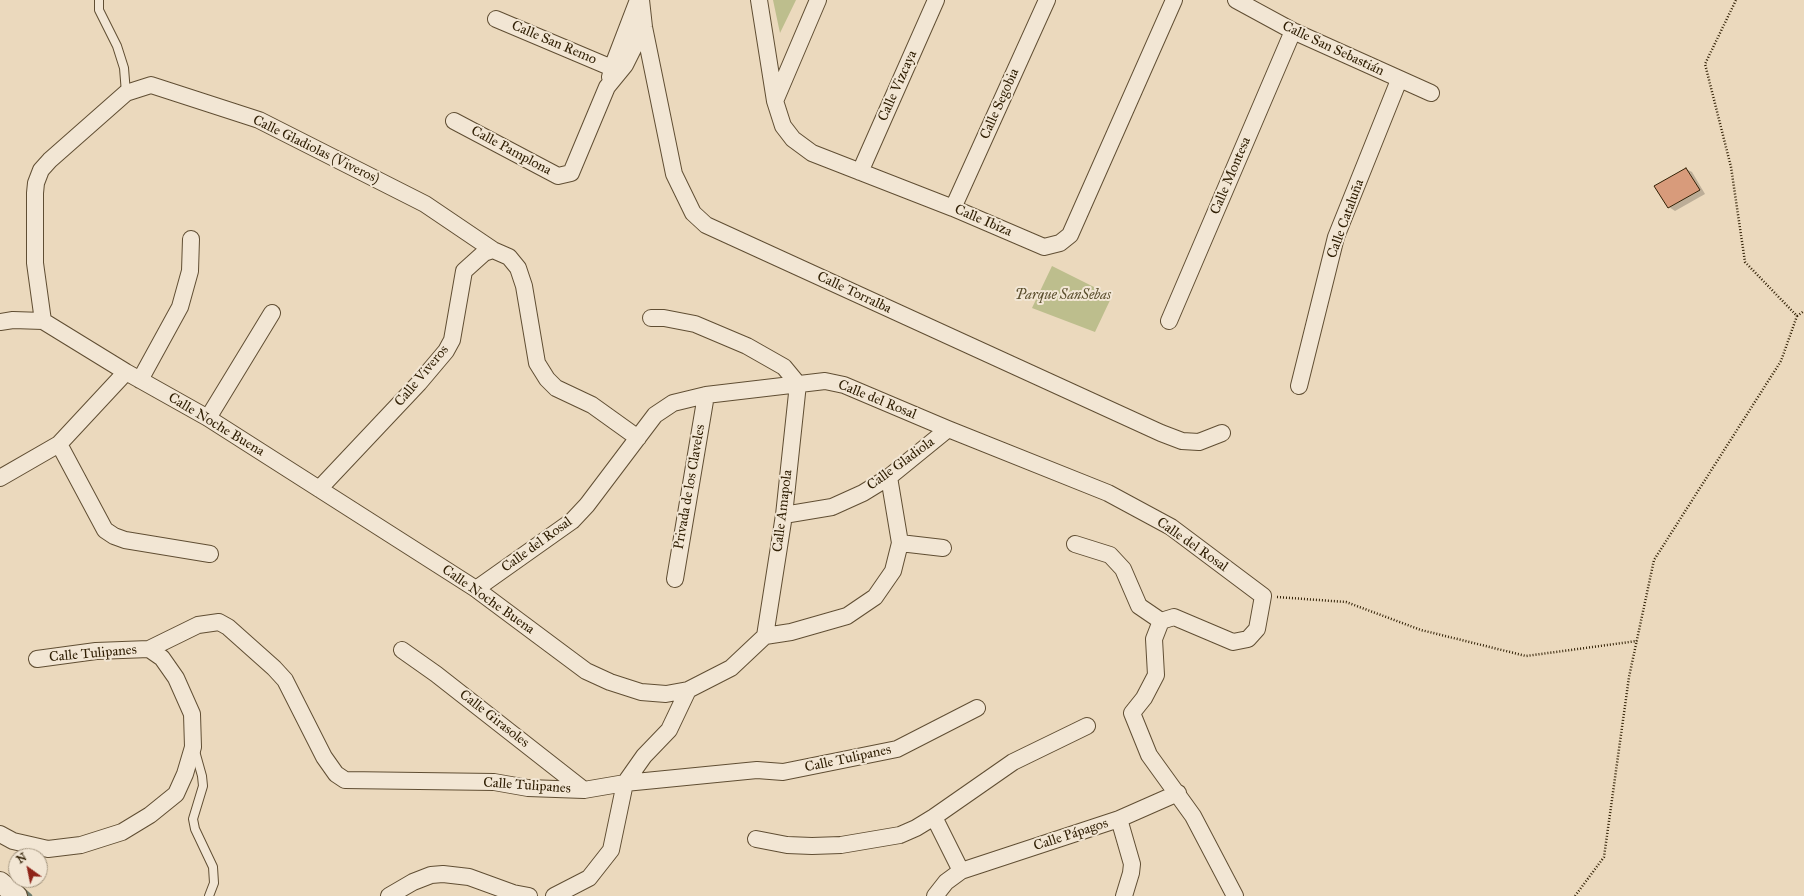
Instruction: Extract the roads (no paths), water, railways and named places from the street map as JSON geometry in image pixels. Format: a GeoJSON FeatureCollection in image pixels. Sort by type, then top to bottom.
{"type":"FeatureCollection","features":[{"type":"Feature","properties":{"kind":"street","name":"Calle Pamplona"},"geometry":{"type":"LineString","coordinates":[[454,121],[558,176],[567,175],[573,171],[607,87],[612,68],[638,0]]}},
{"type":"Feature","properties":{"kind":"street","name":"Calle Torralba"},"geometry":{"type":"LineString","coordinates":[[641,0],[644,27],[674,174],[693,213],[706,225],[1161,433],[1182,441],[1199,442],[1222,433]]}},
{"type":"Feature","properties":{"kind":"street","name":"Calle Ibiza"},"geometry":{"type":"LineString","coordinates":[[759,0],[775,101],[783,126],[793,139],[812,153],[953,208],[1044,247],[1055,245],[1065,240],[1070,235],[1174,0]]}},
{"type":"Feature","properties":{"kind":"street"},"geometry":{"type":"LineString","coordinates":[[775,101],[818,0]]}},
{"type":"Feature","properties":{"kind":"street","name":"Calle Vizcaya"},"geometry":{"type":"LineString","coordinates":[[860,172],[936,0]]}},
{"type":"Feature","properties":{"kind":"street","name":"Calle Segobia"},"geometry":{"type":"LineString","coordinates":[[953,208],[1047,0]]}},
{"type":"Feature","properties":{"kind":"street","name":"Calle San Sebastián"},"geometry":{"type":"LineString","coordinates":[[1236,0],[1293,31],[1431,93]]}},
{"type":"Feature","properties":{"kind":"street","name":"Calle San Remo"},"geometry":{"type":"LineString","coordinates":[[496,19],[612,68]]}},
{"type":"Feature","properties":{"kind":"street","name":"Calle Pamplona"},"geometry":{"type":"LineString","coordinates":[[607,87],[625,66],[644,27]]}},
{"type":"Feature","properties":{"kind":"street","name":"Calle Montesa"},"geometry":{"type":"LineString","coordinates":[[1169,321],[1293,31]]}},
{"type":"Feature","properties":{"kind":"street","name":"Calle Cataluña"},"geometry":{"type":"LineString","coordinates":[[1299,386],[1336,237],[1400,80]]}},
{"type":"Feature","properties":{"kind":"street","name":"Calle Gladiolas (Viveros)"},"geometry":{"type":"LineString","coordinates":[[126,93],[152,85],[259,120],[426,204],[493,250],[509,257],[518,268],[524,286],[536,363],[547,379],[556,388],[592,405],[638,438]]}},
{"type":"Feature","properties":{"kind":"street"},"geometry":{"type":"LineString","coordinates":[[0,322],[43,320],[36,263],[36,183],[41,170],[50,160],[126,93]]}},
{"type":"Feature","properties":{"kind":"street"},"geometry":{"type":"LineString","coordinates":[[140,380],[180,307],[190,272],[191,239]]}},
{"type":"Feature","properties":{"kind":"street","name":"Calle Viveros"},"geometry":{"type":"LineString","coordinates":[[319,489],[419,383],[446,351],[452,340],[464,271],[484,253],[493,250]]}},
{"type":"Feature","properties":{"kind":"street"},"geometry":{"type":"LineString","coordinates":[[208,418],[272,314]]}},
{"type":"Feature","properties":{"kind":"street"},"geometry":{"type":"LineString","coordinates":[[651,318],[664,318],[695,324],[747,346],[784,367],[798,384]]}},
{"type":"Feature","properties":{"kind":"street","name":"Calle Noche Buena"},"geometry":{"type":"LineString","coordinates":[[43,320],[126,372],[208,418],[476,589],[586,671],[610,682],[641,692],[666,694],[688,690],[731,668],[765,636]]}},
{"type":"Feature","properties":{"kind":"street"},"geometry":{"type":"LineString","coordinates":[[0,478],[40,457],[59,444],[126,372]]}},
{"type":"Feature","properties":{"kind":"street","name":"Calle del Rosal"},"geometry":{"type":"LineString","coordinates":[[476,589],[572,521],[587,505],[655,415],[673,403],[706,395],[825,381],[844,385],[1115,497],[1171,527],[1263,596],[1256,629],[1248,639],[1233,642],[1174,617],[1161,621]]}},
{"type":"Feature","properties":{"kind":"street","name":"Calle Amapola"},"geometry":{"type":"LineString","coordinates":[[765,636],[784,515],[798,384]]}},
{"type":"Feature","properties":{"kind":"street","name":"Privada de los Claveles"},"geometry":{"type":"LineString","coordinates":[[674,580],[706,395]]}},
{"type":"Feature","properties":{"kind":"street","name":"Calle Gladiola"},"geometry":{"type":"LineString","coordinates":[[784,515],[832,507],[862,493],[889,477],[948,429]]}},
{"type":"Feature","properties":{"kind":"street"},"geometry":{"type":"LineString","coordinates":[[59,444],[105,530],[114,536],[125,540],[210,554]]}},
{"type":"Feature","properties":{"kind":"street"},"geometry":{"type":"LineString","coordinates":[[765,636],[791,632],[847,616],[875,597],[893,571],[900,543],[889,477]]}},
{"type":"Feature","properties":{"kind":"street"},"geometry":{"type":"LineString","coordinates":[[900,543],[943,548]]}},
{"type":"Feature","properties":{"kind":"street"},"geometry":{"type":"LineString","coordinates":[[1075,544],[1110,555],[1123,569],[1139,606],[1161,621],[1154,639],[1156,675],[1144,698],[1132,713],[1149,755],[1178,793],[1201,829],[1236,896]]}},
{"type":"Feature","properties":{"kind":"street","name":"Calle Tulipanes"},"geometry":{"type":"LineString","coordinates":[[37,659],[96,651],[149,649],[198,625],[219,622],[228,627],[274,668],[285,680],[324,757],[336,774],[345,780],[494,782],[528,788],[584,790],[625,783],[757,770],[783,772],[897,749],[977,708]]}},
{"type":"Feature","properties":{"kind":"street","name":"Calle Tulipanes"},"geometry":{"type":"LineString","coordinates":[[0,834],[13,841],[48,849],[81,846],[122,832],[150,815],[176,794],[185,774],[194,747],[192,714],[176,678],[162,658],[149,649]]}},
{"type":"Feature","properties":{"kind":"street","name":"Calle Girasoles"},"geometry":{"type":"LineString","coordinates":[[402,650],[436,674],[584,790]]}},
{"type":"Feature","properties":{"kind":"street"},"geometry":{"type":"LineString","coordinates":[[554,896],[588,878],[611,850],[625,783],[644,756],[669,730],[688,690]]}},
{"type":"Feature","properties":{"kind":"street"},"geometry":{"type":"LineString","coordinates":[[756,839],[787,845],[841,845],[900,835],[916,828],[934,817],[1014,762],[1087,726]]}},
{"type":"Feature","properties":{"kind":"street","name":"Calle Pápagos"},"geometry":{"type":"LineString","coordinates":[[935,896],[946,882],[961,871],[1118,819],[1178,793]]}},
{"type":"Feature","properties":{"kind":"street"},"geometry":{"type":"LineString","coordinates":[[934,817],[961,871]]}},
{"type":"Feature","properties":{"kind":"street"},"geometry":{"type":"LineString","coordinates":[[1118,819],[1132,864],[1131,873],[1124,896]]}},
{"type":"Feature","properties":{"kind":"street"},"geometry":{"type":"LineString","coordinates":[[389,896],[413,882],[442,874],[469,877],[513,893],[529,896]]}},
{"type":"Feature","properties":{"kind":"street"},"geometry":{"type":"LineString","coordinates":[[0,882],[17,896]]}},
{"type":"Feature","properties":{"kind":"lane"},"geometry":{"type":"LineString","coordinates":[[99,0],[99,10],[117,46],[124,68],[126,93]]}},
{"type":"Feature","properties":{"kind":"lane"},"geometry":{"type":"LineString","coordinates":[[194,747],[202,776],[203,786],[193,819],[195,829],[213,867],[214,883],[209,896]]}},
{"type":"Feature","properties":{"kind":"waterway"},"geometry":{"type":"LineString","coordinates":[[22,889],[30,896]]}},
{"type":"Feature","properties":{"kind":"park label","name":"Parque SanSebas"},"geometry":{"type":"Point","coordinates":[1063,296]}}]}
